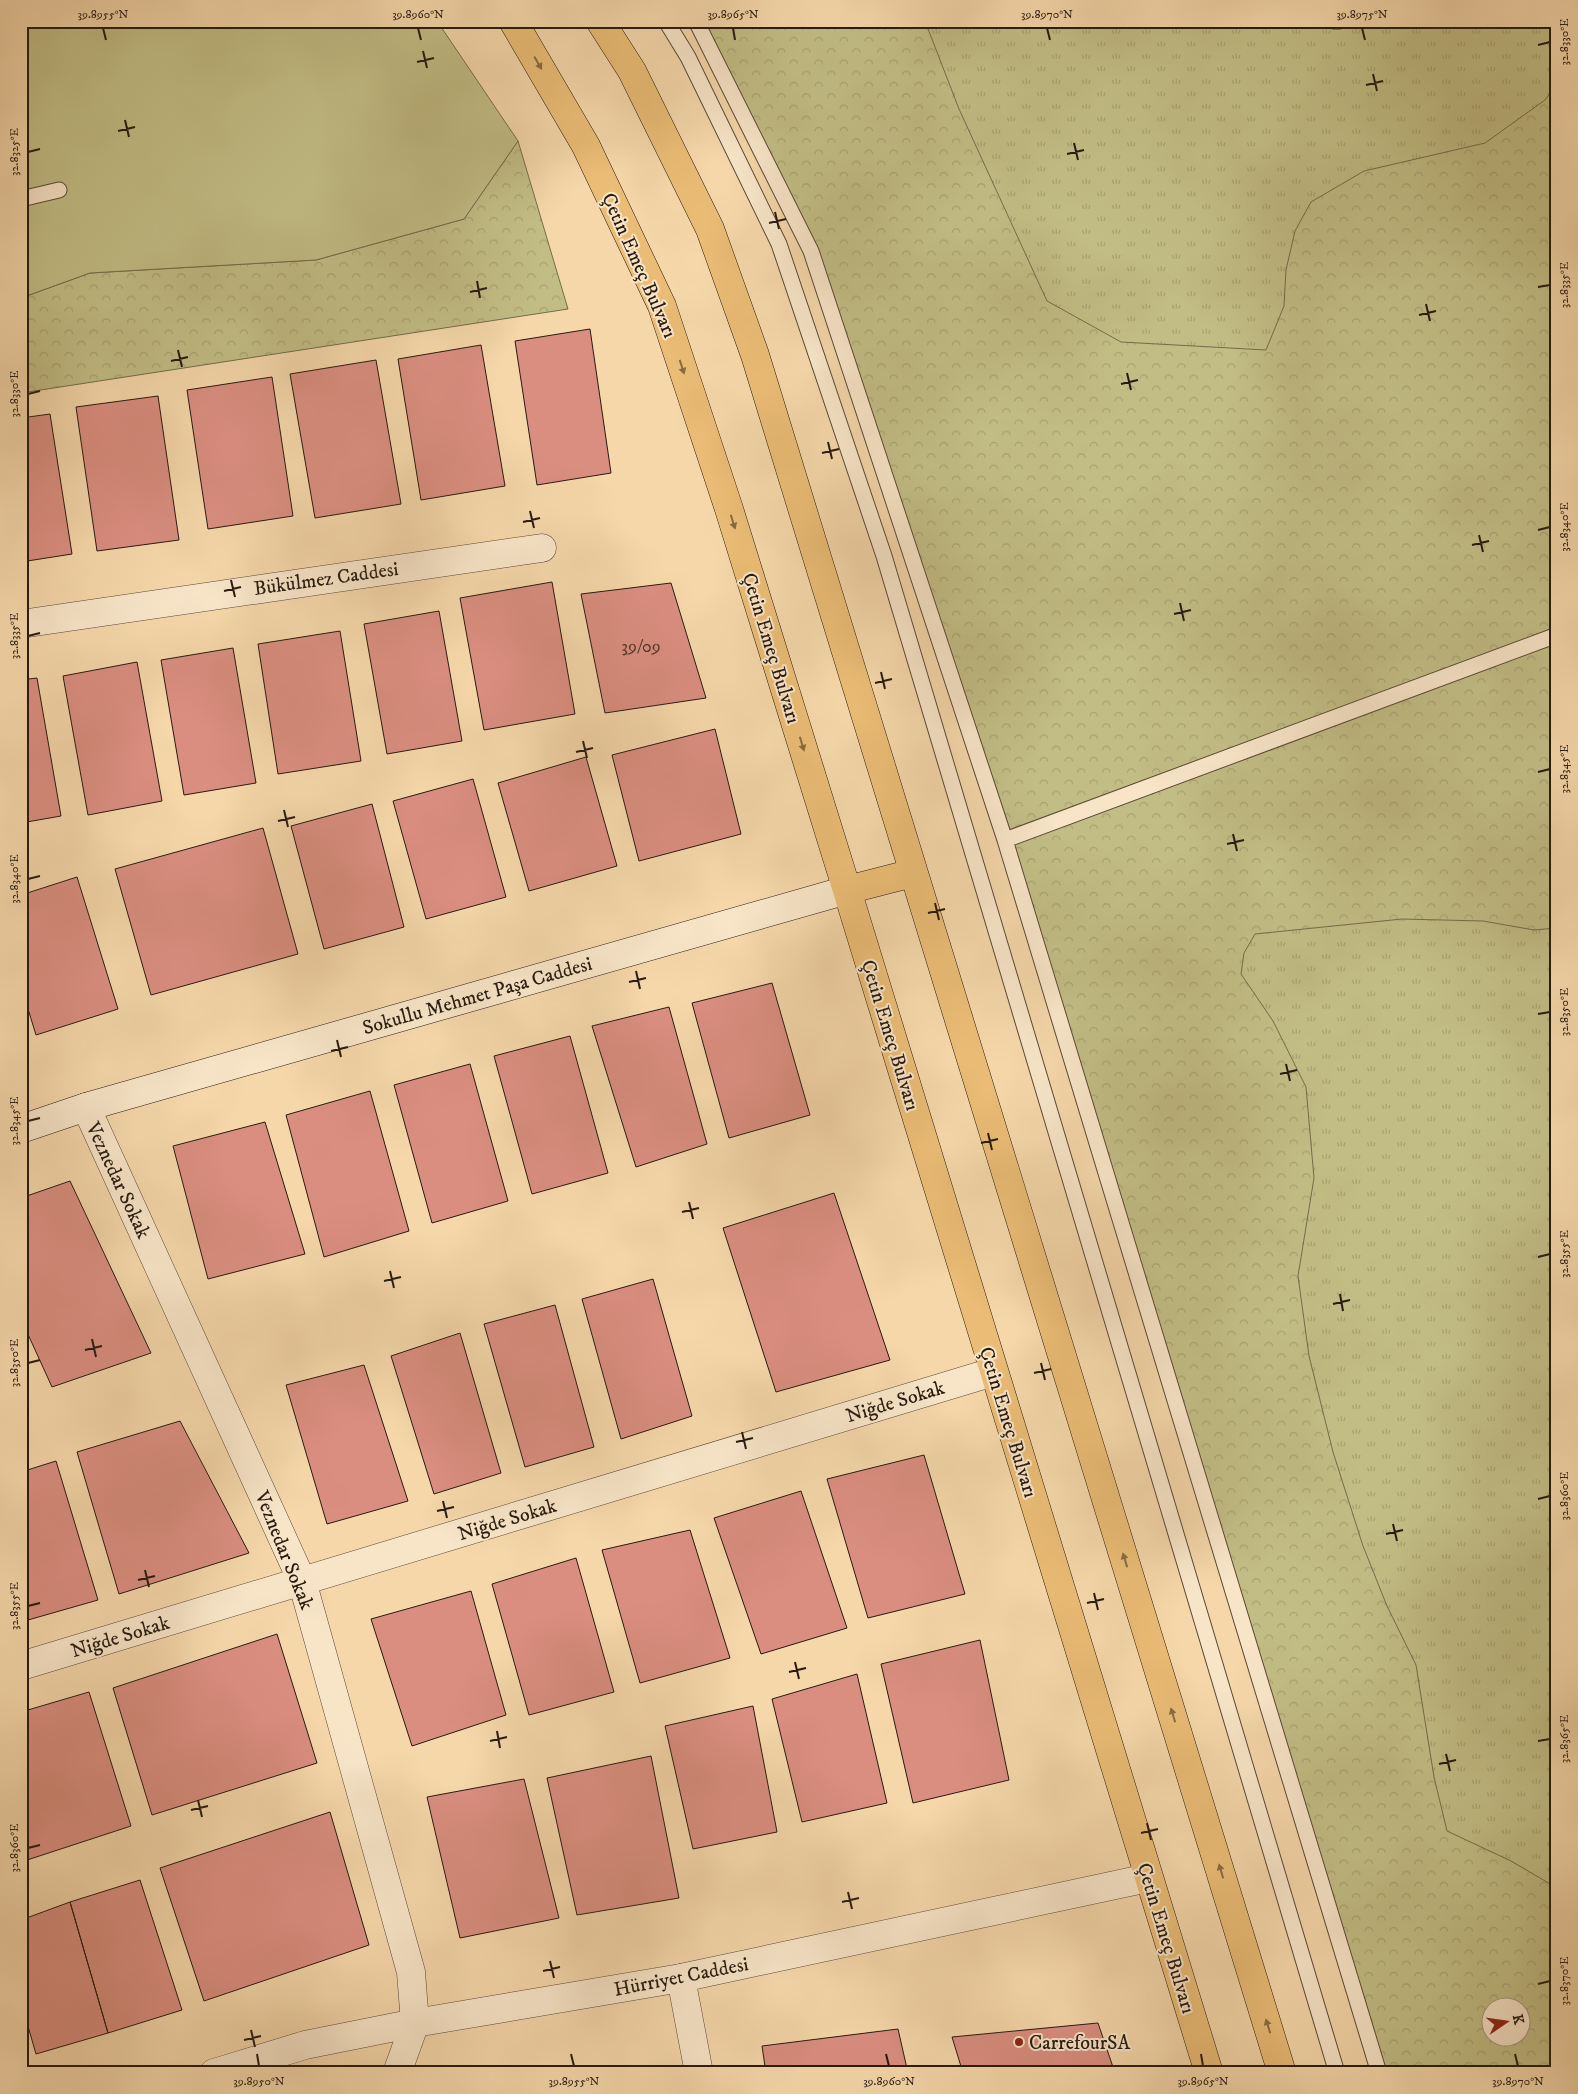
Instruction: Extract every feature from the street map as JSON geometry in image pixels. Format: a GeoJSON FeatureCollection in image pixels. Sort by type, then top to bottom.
{"type":"FeatureCollection","features":[{"type":"Feature","properties":{"kind":"main road","name":"Çetin Emeç Bulvarı"},"geometry":{"type":"LineString","coordinates":[[513,21],[586,146],[662,306],[729,509],[848,890],[993,1372],[1209,2073]]}},
{"type":"Feature","properties":{"kind":"main road"},"geometry":{"type":"LineString","coordinates":[[600,21],[632,71],[710,229],[755,355],[1282,2073]]}},
{"type":"Feature","properties":{"kind":"main road"},"geometry":{"type":"LineString","coordinates":[[848,890],[913,873]]}},
{"type":"Feature","properties":{"kind":"street","name":"Bükülmez Caddesi"},"geometry":{"type":"LineString","coordinates":[[21,624],[108,609],[542,548]]}},
{"type":"Feature","properties":{"kind":"street","name":"Sokullu Mehmet Paşa Caddesi"},"geometry":{"type":"LineString","coordinates":[[21,1129],[86,1106],[848,890]]}},
{"type":"Feature","properties":{"kind":"street","name":"Veznedar Sokak"},"geometry":{"type":"LineString","coordinates":[[86,1106],[302,1581],[411,1972],[415,2022],[397,2073]]}},
{"type":"Feature","properties":{"kind":"street","name":"Niğde Sokak"},"geometry":{"type":"LineString","coordinates":[[21,1666],[993,1372]]}},
{"type":"Feature","properties":{"kind":"street","name":"Hürriyet Caddesi"},"geometry":{"type":"LineString","coordinates":[[214,2073],[306,2045],[415,2022],[681,1978],[1148,1878]]}},
{"type":"Feature","properties":{"kind":"street"},"geometry":{"type":"LineString","coordinates":[[681,1978],[698,2073]]}},
{"type":"Feature","properties":{"kind":"lane"},"geometry":{"type":"LineString","coordinates":[[666,21],[688,57],[779,244],[884,556],[1337,2073]]}},
{"type":"Feature","properties":{"kind":"lane"},"geometry":{"type":"LineString","coordinates":[[696,21],[811,251],[1004,840],[1379,2073]]}},
{"type":"Feature","properties":{"kind":"lane"},"geometry":{"type":"LineString","coordinates":[[1333,21],[1340,21]]}},
{"type":"Feature","properties":{"kind":"lane"},"geometry":{"type":"LineString","coordinates":[[21,199],[58,190]]}},
{"type":"Feature","properties":{"kind":"lane"},"geometry":{"type":"LineString","coordinates":[[1004,840],[1557,635]]}},
{"type":"Feature","properties":{"kind":"green space"},"geometry":{"type":"Polygon","coordinates":[[[21,21],[437,21],[518,141],[464,219],[316,260],[90,273],[21,298],[21,21]]]}},
{"type":"Feature","properties":{"kind":"green space"},"geometry":{"type":"Polygon","coordinates":[[[696,21],[1557,21],[1557,2073],[1379,2073],[1005,840],[811,251],[696,21]]]}},
{"type":"Feature","properties":{"kind":"green space"},"geometry":{"type":"Polygon","coordinates":[[[696,21],[925,21],[959,109],[1047,301],[1121,342],[1266,350],[1284,306],[1286,270],[1295,231],[1311,202],[1364,171],[1485,143],[1545,100],[1557,84],[1557,928],[1534,930],[1483,921],[1402,919],[1255,934],[1244,953],[1241,974],[1273,1021],[1306,1087],[1314,1178],[1298,1276],[1309,1356],[1333,1452],[1363,1546],[1387,1606],[1416,1665],[1434,1777],[1447,1831],[1511,1861],[1557,1888],[1557,2073],[1379,2073],[1005,840],[811,251],[696,21]]]}},
{"type":"Feature","properties":{"kind":"green space"},"geometry":{"type":"Polygon","coordinates":[[[518,141],[568,309],[21,393],[21,298],[90,273],[316,260],[464,219],[518,141]]]}},
{"type":"Feature","properties":{"kind":"building"},"geometry":{"type":"Polygon","coordinates":[[[590,329],[611,473],[537,485],[515,341],[590,329]]]}},
{"type":"Feature","properties":{"kind":"building"},"geometry":{"type":"Polygon","coordinates":[[[481,345],[505,486],[421,500],[398,359],[481,345]]]}},
{"type":"Feature","properties":{"kind":"building"},"geometry":{"type":"Polygon","coordinates":[[[376,360],[401,504],[315,518],[290,374],[376,360]]]}},
{"type":"Feature","properties":{"kind":"building"},"geometry":{"type":"Polygon","coordinates":[[[272,377],[293,516],[208,529],[187,390],[272,377]]]}},
{"type":"Feature","properties":{"kind":"building"},"geometry":{"type":"Polygon","coordinates":[[[158,396],[179,540],[97,551],[76,407],[158,396]]]}},
{"type":"Feature","properties":{"kind":"building"},"geometry":{"type":"Polygon","coordinates":[[[50,414],[72,554],[21,562],[21,418],[50,414]]]}},
{"type":"Feature","properties":{"kind":"building"},"geometry":{"type":"Polygon","coordinates":[[[552,582],[575,714],[484,730],[460,598],[552,582]]]}},
{"type":"Feature","properties":{"kind":"building"},"geometry":{"type":"Polygon","coordinates":[[[671,583],[706,698],[605,713],[581,594],[671,583]]]}},
{"type":"Feature","properties":{"kind":"building"},"geometry":{"type":"Polygon","coordinates":[[[439,611],[462,741],[387,754],[364,624],[439,611]]]}},
{"type":"Feature","properties":{"kind":"building"},"geometry":{"type":"Polygon","coordinates":[[[340,631],[361,761],[278,774],[258,644],[340,631]]]}},
{"type":"Feature","properties":{"kind":"building"},"geometry":{"type":"Polygon","coordinates":[[[233,648],[256,783],[184,795],[161,660],[233,648]]]}},
{"type":"Feature","properties":{"kind":"building"},"geometry":{"type":"Polygon","coordinates":[[[137,662],[162,801],[88,815],[63,676],[137,662]]]}},
{"type":"Feature","properties":{"kind":"building"},"geometry":{"type":"Polygon","coordinates":[[[37,678],[61,816],[21,823],[21,680],[37,678]]]}},
{"type":"Feature","properties":{"kind":"building"},"geometry":{"type":"Polygon","coordinates":[[[715,729],[741,834],[639,861],[612,755],[715,729]]]}},
{"type":"Feature","properties":{"kind":"building"},"geometry":{"type":"Polygon","coordinates":[[[586,757],[617,866],[529,891],[498,783],[586,757]]]}},
{"type":"Feature","properties":{"kind":"building"},"geometry":{"type":"Polygon","coordinates":[[[473,779],[506,897],[426,919],[393,801],[473,779]]]}},
{"type":"Feature","properties":{"kind":"building"},"geometry":{"type":"Polygon","coordinates":[[[372,804],[404,927],[324,949],[291,826],[372,804]]]}},
{"type":"Feature","properties":{"kind":"building"},"geometry":{"type":"Polygon","coordinates":[[[263,828],[298,954],[151,995],[115,869],[263,828]]]}},
{"type":"Feature","properties":{"kind":"building"},"geometry":{"type":"Polygon","coordinates":[[[77,877],[118,1009],[36,1035],[21,986],[21,895],[77,877]]]}},
{"type":"Feature","properties":{"kind":"building"},"geometry":{"type":"Polygon","coordinates":[[[772,983],[810,1115],[729,1138],[692,1003],[772,983]]]}},
{"type":"Feature","properties":{"kind":"building"},"geometry":{"type":"Polygon","coordinates":[[[669,1007],[707,1144],[636,1167],[592,1026],[669,1007]]]}},
{"type":"Feature","properties":{"kind":"building"},"geometry":{"type":"Polygon","coordinates":[[[570,1036],[608,1173],[532,1194],[494,1056],[570,1036]]]}},
{"type":"Feature","properties":{"kind":"building"},"geometry":{"type":"Polygon","coordinates":[[[470,1064],[508,1201],[432,1223],[394,1085],[470,1064]]]}},
{"type":"Feature","properties":{"kind":"building"},"geometry":{"type":"Polygon","coordinates":[[[370,1091],[409,1231],[324,1257],[286,1115],[370,1091]]]}},
{"type":"Feature","properties":{"kind":"building"},"geometry":{"type":"Polygon","coordinates":[[[265,1122],[305,1254],[208,1279],[173,1146],[265,1122]]]}},
{"type":"Feature","properties":{"kind":"building"},"geometry":{"type":"Polygon","coordinates":[[[70,1181],[151,1353],[52,1387],[21,1319],[21,1198],[70,1181]]]}},
{"type":"Feature","properties":{"kind":"building"},"geometry":{"type":"Polygon","coordinates":[[[834,1193],[890,1360],[776,1392],[723,1228],[834,1193]]]}},
{"type":"Feature","properties":{"kind":"building"},"geometry":{"type":"Polygon","coordinates":[[[653,1279],[692,1416],[621,1439],[582,1299],[653,1279]]]}},
{"type":"Feature","properties":{"kind":"building"},"geometry":{"type":"Polygon","coordinates":[[[555,1305],[594,1447],[525,1467],[484,1324],[555,1305]]]}},
{"type":"Feature","properties":{"kind":"building"},"geometry":{"type":"Polygon","coordinates":[[[460,1333],[501,1473],[434,1494],[391,1356],[460,1333]]]}},
{"type":"Feature","properties":{"kind":"building"},"geometry":{"type":"Polygon","coordinates":[[[364,1365],[408,1501],[327,1524],[286,1385],[364,1365]]]}},
{"type":"Feature","properties":{"kind":"building"},"geometry":{"type":"Polygon","coordinates":[[[180,1421],[249,1553],[119,1594],[77,1452],[180,1421]]]}},
{"type":"Feature","properties":{"kind":"building"},"geometry":{"type":"Polygon","coordinates":[[[924,1455],[965,1594],[868,1618],[827,1479],[924,1455]]]}},
{"type":"Feature","properties":{"kind":"building"},"geometry":{"type":"Polygon","coordinates":[[[56,1461],[98,1600],[21,1622],[21,1472],[56,1461]]]}},
{"type":"Feature","properties":{"kind":"building"},"geometry":{"type":"Polygon","coordinates":[[[801,1491],[847,1628],[761,1654],[714,1518],[801,1491]]]}},
{"type":"Feature","properties":{"kind":"building"},"geometry":{"type":"Polygon","coordinates":[[[690,1530],[730,1658],[640,1683],[602,1550],[690,1530]]]}},
{"type":"Feature","properties":{"kind":"building"},"geometry":{"type":"Polygon","coordinates":[[[576,1558],[614,1692],[529,1715],[492,1584],[576,1558]]]}},
{"type":"Feature","properties":{"kind":"building"},"geometry":{"type":"Polygon","coordinates":[[[471,1591],[506,1715],[412,1746],[371,1619],[471,1591]]]}},
{"type":"Feature","properties":{"kind":"building"},"geometry":{"type":"Polygon","coordinates":[[[277,1634],[317,1763],[152,1815],[113,1688],[277,1634]]]}},
{"type":"Feature","properties":{"kind":"building"},"geometry":{"type":"Polygon","coordinates":[[[980,1640],[1009,1780],[913,1803],[881,1664],[980,1640]]]}},
{"type":"Feature","properties":{"kind":"building"},"geometry":{"type":"Polygon","coordinates":[[[857,1674],[887,1803],[802,1822],[772,1699],[857,1674]]]}},
{"type":"Feature","properties":{"kind":"building"},"geometry":{"type":"Polygon","coordinates":[[[89,1692],[131,1826],[21,1862],[21,1712],[89,1692]]]}},
{"type":"Feature","properties":{"kind":"building"},"geometry":{"type":"Polygon","coordinates":[[[753,1706],[777,1832],[693,1849],[665,1726],[753,1706]]]}},
{"type":"Feature","properties":{"kind":"building"},"geometry":{"type":"Polygon","coordinates":[[[651,1756],[679,1898],[577,1915],[547,1778],[651,1756]]]}},
{"type":"Feature","properties":{"kind":"building"},"geometry":{"type":"Polygon","coordinates":[[[524,1779],[559,1918],[460,1938],[427,1797],[524,1779]]]}},
{"type":"Feature","properties":{"kind":"building"},"geometry":{"type":"Polygon","coordinates":[[[330,1812],[369,1945],[204,2001],[160,1868],[330,1812]]]}},
{"type":"Feature","properties":{"kind":"building"},"geometry":{"type":"Polygon","coordinates":[[[140,1880],[182,2010],[108,2033],[70,1902],[140,1880]]]}},
{"type":"Feature","properties":{"kind":"building"},"geometry":{"type":"Polygon","coordinates":[[[70,1902],[108,2033],[36,2054],[21,2002],[21,1920],[70,1902]]]}},
{"type":"Feature","properties":{"kind":"building"},"geometry":{"type":"Polygon","coordinates":[[[1098,2023],[1115,2073],[963,2073],[952,2037],[1098,2023]]]}},
{"type":"Feature","properties":{"kind":"building"},"geometry":{"type":"Polygon","coordinates":[[[898,2029],[908,2073],[766,2073],[762,2046],[898,2029]]]}},
{"type":"Feature","properties":{"kind":"place","name":"CarrefourSA"},"geometry":{"type":"Point","coordinates":[1019,2042]}}]}
